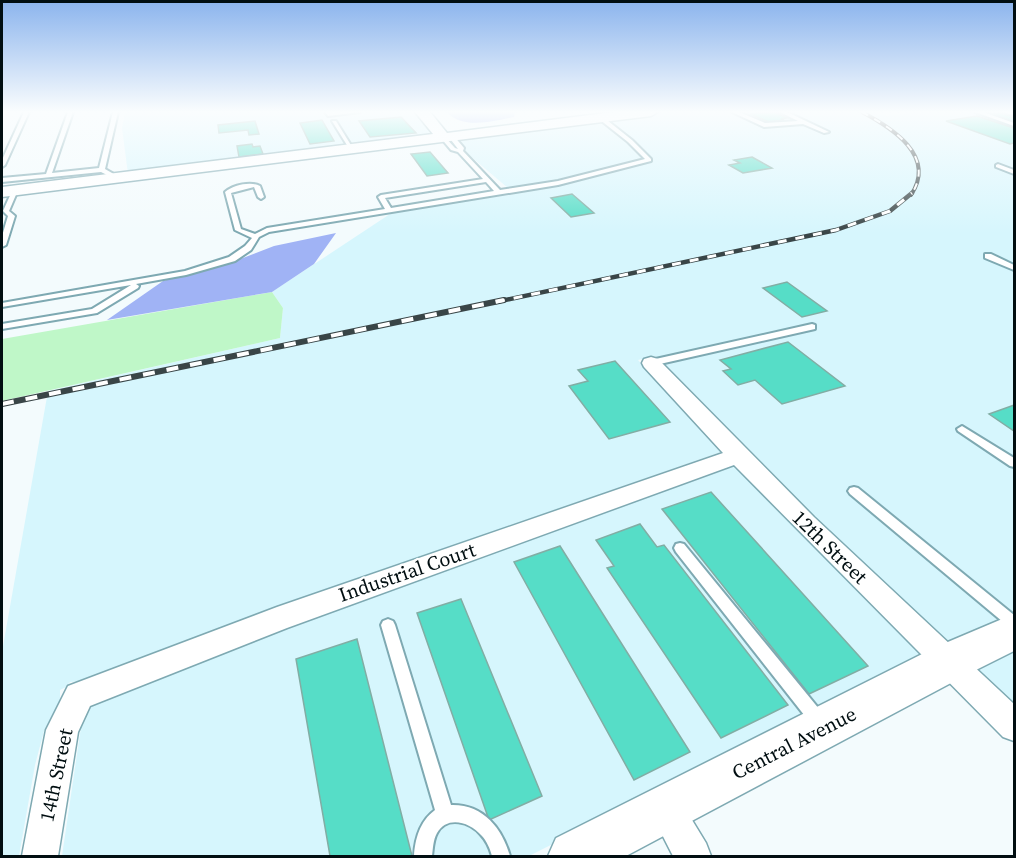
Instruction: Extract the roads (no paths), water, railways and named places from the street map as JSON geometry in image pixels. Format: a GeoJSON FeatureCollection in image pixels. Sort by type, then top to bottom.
{"type":"FeatureCollection","features":[{"type":"Feature","properties":{"kind":"street"},"geometry":{"type":"LineString","coordinates":[[12,187],[110,174],[323,152]]}},
{"type":"Feature","properties":{"kind":"street","name":"12th Street"},"geometry":{"type":"LineString","coordinates":[[651,363],[737,456],[828,546],[951,661],[1014,726]]}},
{"type":"Feature","properties":{"kind":"street","name":"Industrial Court"},"geometry":{"type":"LineString","coordinates":[[79,696],[277,619],[737,456]]}},
{"type":"Feature","properties":{"kind":"street","name":"Central Avenue"},"geometry":{"type":"LineString","coordinates":[[574,856],[951,661],[1014,632]]}},
{"type":"Feature","properties":{"kind":"street","name":"14th Street"},"geometry":{"type":"LineString","coordinates":[[40,856],[62,730],[79,696]]}},
{"type":"Feature","properties":{"kind":"street"},"geometry":{"type":"LineString","coordinates":[[666,809],[693,856]]}},
{"type":"Feature","properties":{"kind":"lane"},"geometry":{"type":"LineString","coordinates":[[2,245],[12,216],[4,211],[12,187],[2,167],[9,152]]}},
{"type":"Feature","properties":{"kind":"lane"},"geometry":{"type":"LineString","coordinates":[[49,174],[57,152]]}},
{"type":"Feature","properties":{"kind":"lane"},"geometry":{"type":"LineString","coordinates":[[12,187],[49,174],[110,174],[112,152]]}},
{"type":"Feature","properties":{"kind":"lane"},"geometry":{"type":"LineString","coordinates":[[461,152],[499,192]]}},
{"type":"Feature","properties":{"kind":"lane"},"geometry":{"type":"LineString","coordinates":[[2,305],[186,273],[232,259],[267,230],[558,183],[649,160],[641,152]]}},
{"type":"Feature","properties":{"kind":"lane"},"geometry":{"type":"LineString","coordinates":[[998,166],[1014,172]]}},
{"type":"Feature","properties":{"kind":"lane"},"geometry":{"type":"LineString","coordinates":[[2,180],[12,187]]}},
{"type":"Feature","properties":{"kind":"lane"},"geometry":{"type":"LineString","coordinates":[[389,210],[381,197],[487,180]]}},
{"type":"Feature","properties":{"kind":"lane"},"geometry":{"type":"LineString","coordinates":[[256,237],[238,230],[228,192],[232,189],[254,185],[257,186],[261,197]]}},
{"type":"Feature","properties":{"kind":"lane"},"geometry":{"type":"LineString","coordinates":[[988,256],[1014,268]]}},
{"type":"Feature","properties":{"kind":"lane"},"geometry":{"type":"LineString","coordinates":[[2,327],[94,311],[140,282]]}},
{"type":"Feature","properties":{"kind":"lane"},"geometry":{"type":"LineString","coordinates":[[651,363],[812,327]]}},
{"type":"Feature","properties":{"kind":"lane"},"geometry":{"type":"LineString","coordinates":[[962,429],[1014,463]]}},
{"type":"Feature","properties":{"kind":"lane"},"geometry":{"type":"LineString","coordinates":[[854,491],[1014,623]]}},
{"type":"Feature","properties":{"kind":"lane"},"geometry":{"type":"LineString","coordinates":[[680,548],[824,727]]}},
{"type":"Feature","properties":{"kind":"lane"},"geometry":{"type":"LineString","coordinates":[[388,625],[445,815]]}},
{"type":"Feature","properties":{"kind":"lane"},"geometry":{"type":"LineString","coordinates":[[423,856],[424,840],[434,821],[445,815],[467,814],[486,827],[501,856]]}},
{"type":"Feature","properties":{"kind":"water"},"geometry":{"type":"Polygon","coordinates":[[[336,233],[314,264],[272,292],[107,320],[163,281],[243,258],[274,246],[336,233]]]}},
{"type":"Feature","properties":{"kind":"railway"},"geometry":{"type":"LineString","coordinates":[[912,152],[919,168],[918,181],[912,193]]}},
{"type":"Feature","properties":{"kind":"railway"},"geometry":{"type":"LineString","coordinates":[[496,302],[836,230],[890,211],[912,193]]}},
{"type":"Feature","properties":{"kind":"railway"},"geometry":{"type":"LineString","coordinates":[[2,404],[504,300]]}}]}
